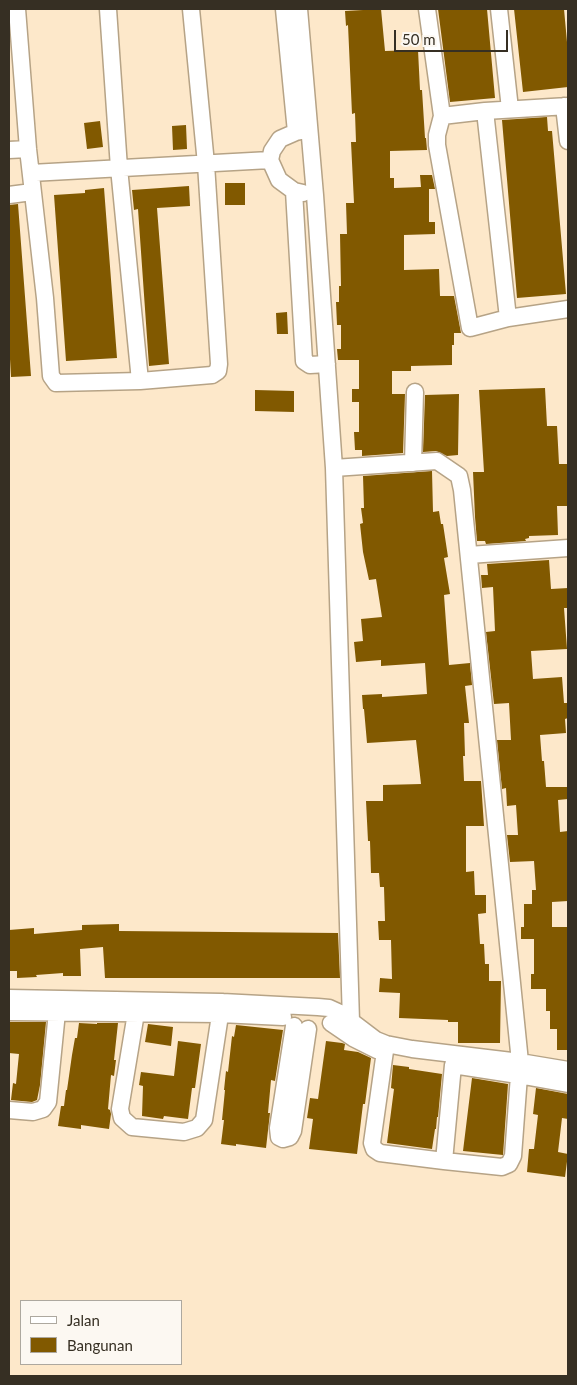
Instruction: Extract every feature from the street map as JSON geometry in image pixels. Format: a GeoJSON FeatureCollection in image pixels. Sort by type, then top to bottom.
{"type":"FeatureCollection","features":[{"type":"Feature","properties":{"kind":"street"},"geometry":{"type":"LineString","coordinates":[[17,9],[32,192],[45,298],[50,376],[56,383],[140,381],[212,375],[218,371],[206,164],[191,9]]}},
{"type":"Feature","properties":{"kind":"street"},"geometry":{"type":"LineString","coordinates":[[108,9],[119,168],[140,381]]}},
{"type":"Feature","properties":{"kind":"street"},"geometry":{"type":"LineString","coordinates":[[284,9],[315,195],[334,468],[341,1019]]}},
{"type":"Feature","properties":{"kind":"street"},"geometry":{"type":"LineString","coordinates":[[299,9],[303,130]]}},
{"type":"Feature","properties":{"kind":"street"},"geometry":{"type":"LineString","coordinates":[[427,9],[442,116],[437,135],[437,145],[470,328],[508,318],[568,309]]}},
{"type":"Feature","properties":{"kind":"street"},"geometry":{"type":"LineString","coordinates":[[499,9],[510,109]]}},
{"type":"Feature","properties":{"kind":"street"},"geometry":{"type":"LineString","coordinates":[[442,116],[485,111],[566,106],[568,141]]}},
{"type":"Feature","properties":{"kind":"street"},"geometry":{"type":"LineString","coordinates":[[485,111],[508,318]]}},
{"type":"Feature","properties":{"kind":"street"},"geometry":{"type":"LineString","coordinates":[[303,130],[280,139],[272,151],[270,160],[279,180],[294,191],[315,195]]}},
{"type":"Feature","properties":{"kind":"street"},"geometry":{"type":"LineString","coordinates":[[9,150],[28,149]]}},
{"type":"Feature","properties":{"kind":"street"},"geometry":{"type":"LineString","coordinates":[[31,172],[270,160]]}},
{"type":"Feature","properties":{"kind":"street"},"geometry":{"type":"LineString","coordinates":[[294,191],[304,361],[310,365],[327,364]]}},
{"type":"Feature","properties":{"kind":"street"},"geometry":{"type":"LineString","coordinates":[[9,195],[32,192]]}},
{"type":"Feature","properties":{"kind":"street"},"geometry":{"type":"LineString","coordinates":[[413,463],[415,392]]}},
{"type":"Feature","properties":{"kind":"street"},"geometry":{"type":"LineString","coordinates":[[334,468],[438,461],[459,476],[469,555],[519,1068],[513,1156],[509,1164],[502,1167],[444,1161],[380,1153],[374,1149],[372,1143],[386,1049]]}},
{"type":"Feature","properties":{"kind":"street"},"geometry":{"type":"LineString","coordinates":[[469,555],[568,548]]}},
{"type":"Feature","properties":{"kind":"street"},"geometry":{"type":"LineString","coordinates":[[9,998],[136,1013],[221,1008]]}},
{"type":"Feature","properties":{"kind":"street"},"geometry":{"type":"LineString","coordinates":[[9,1012],[58,1005],[221,1008],[291,1019],[341,1019]]}},
{"type":"Feature","properties":{"kind":"street"},"geometry":{"type":"LineString","coordinates":[[9,1110],[34,1112],[43,1109],[48,1102],[58,1005]]}},
{"type":"Feature","properties":{"kind":"street"},"geometry":{"type":"LineString","coordinates":[[136,1013],[120,1109],[122,1118],[132,1127],[184,1132],[197,1128],[204,1120],[221,1008]]}},
{"type":"Feature","properties":{"kind":"street"},"geometry":{"type":"LineString","coordinates":[[291,1019],[329,1008],[341,1019],[376,1040],[386,1049],[453,1065],[568,1070]]}},
{"type":"Feature","properties":{"kind":"street"},"geometry":{"type":"LineString","coordinates":[[291,1019],[293,1131],[290,1137],[283,1139],[278,1137],[278,1128],[291,1019]]}},
{"type":"Feature","properties":{"kind":"street"},"geometry":{"type":"LineString","coordinates":[[386,1049],[412,1048],[519,1068],[568,1084]]}},
{"type":"Feature","properties":{"kind":"street"},"geometry":{"type":"LineString","coordinates":[[444,1161],[453,1065]]}},
{"type":"Feature","properties":{"kind":"building"},"geometry":{"type":"Polygon","coordinates":[[[381,9],[385,51],[418,50],[420,90],[422,90],[427,150],[390,151],[390,178],[394,178],[394,188],[421,187],[420,175],[432,175],[435,189],[429,189],[429,222],[435,222],[435,234],[404,235],[404,270],[439,269],[440,296],[454,296],[461,333],[454,333],[452,365],[411,366],[411,371],[392,371],[392,394],[405,394],[403,453],[362,456],[362,450],[355,450],[354,432],[359,432],[359,402],[352,402],[352,389],[359,389],[359,360],[338,360],[337,349],[341,349],[341,325],[337,325],[336,302],[339,302],[339,286],[341,286],[340,234],[347,234],[346,203],[354,203],[351,142],[356,142],[355,113],[352,114],[348,25],[346,26],[345,11],[381,9]]]}},
{"type":"Feature","properties":{"kind":"building"},"geometry":{"type":"Polygon","coordinates":[[[438,9],[487,9],[495,98],[450,102],[438,9]]]}},
{"type":"Feature","properties":{"kind":"building"},"geometry":{"type":"Polygon","coordinates":[[[514,9],[564,9],[568,53],[568,87],[523,92],[514,9]]]}},
{"type":"Feature","properties":{"kind":"building"},"geometry":{"type":"Polygon","coordinates":[[[547,117],[548,131],[552,131],[566,294],[517,298],[502,120],[547,117]]]}},
{"type":"Feature","properties":{"kind":"building"},"geometry":{"type":"Polygon","coordinates":[[[100,121],[103,147],[87,149],[84,123],[100,121]]]}},
{"type":"Feature","properties":{"kind":"building"},"geometry":{"type":"Polygon","coordinates":[[[186,125],[187,149],[173,150],[172,126],[186,125]]]}},
{"type":"Feature","properties":{"kind":"building"},"geometry":{"type":"Polygon","coordinates":[[[225,183],[245,183],[245,205],[225,205],[225,183]]]}},
{"type":"Feature","properties":{"kind":"building"},"geometry":{"type":"Polygon","coordinates":[[[189,186],[190,206],[157,208],[169,364],[149,366],[138,209],[134,210],[132,190],[189,186]]]}},
{"type":"Feature","properties":{"kind":"building"},"geometry":{"type":"Polygon","coordinates":[[[104,188],[117,358],[66,361],[54,195],[85,193],[85,190],[104,188]]]}},
{"type":"Feature","properties":{"kind":"building"},"geometry":{"type":"Polygon","coordinates":[[[18,204],[31,376],[11,377],[9,341],[9,205],[18,204]]]}},
{"type":"Feature","properties":{"kind":"building"},"geometry":{"type":"Polygon","coordinates":[[[287,312],[288,334],[277,334],[276,313],[287,312]]]}},
{"type":"Feature","properties":{"kind":"building"},"geometry":{"type":"Polygon","coordinates":[[[545,388],[547,426],[557,426],[559,464],[567,464],[568,506],[557,506],[558,535],[529,536],[529,538],[525,539],[526,541],[486,544],[485,541],[477,541],[473,472],[484,472],[479,390],[545,388]]]}},
{"type":"Feature","properties":{"kind":"building"},"geometry":{"type":"Polygon","coordinates":[[[255,390],[294,391],[294,412],[255,411],[255,390]]]}},
{"type":"Feature","properties":{"kind":"building"},"geometry":{"type":"Polygon","coordinates":[[[459,394],[458,455],[447,456],[436,451],[423,452],[425,395],[459,394]]]}},
{"type":"Feature","properties":{"kind":"building"},"geometry":{"type":"Polygon","coordinates":[[[432,471],[433,512],[439,511],[448,557],[444,558],[450,594],[444,595],[449,665],[470,663],[472,685],[465,686],[469,723],[464,723],[464,781],[481,781],[484,826],[466,826],[466,872],[474,871],[475,895],[486,895],[486,913],[478,914],[480,944],[484,944],[485,964],[489,964],[489,981],[501,981],[500,1043],[458,1043],[458,1022],[399,1018],[400,993],[379,992],[380,978],[392,979],[391,940],[379,940],[378,921],[385,921],[384,887],[380,887],[379,873],[371,873],[366,801],[383,801],[383,785],[421,784],[416,740],[367,743],[362,695],[382,694],[382,697],[427,694],[425,663],[381,666],[381,660],[356,662],[354,642],[363,641],[361,619],[382,617],[376,579],[369,580],[363,552],[360,524],[363,523],[361,508],[364,508],[363,476],[432,471]]]}},
{"type":"Feature","properties":{"kind":"building"},"geometry":{"type":"Polygon","coordinates":[[[549,560],[551,589],[568,588],[568,608],[564,608],[567,649],[531,651],[533,679],[562,677],[564,703],[568,703],[568,718],[565,719],[566,733],[540,735],[546,787],[568,787],[568,799],[558,800],[560,832],[568,831],[568,901],[552,902],[552,927],[568,927],[568,1050],[557,1050],[557,1029],[550,1029],[550,1011],[546,1011],[546,989],[531,989],[531,974],[534,974],[534,939],[521,939],[521,927],[524,927],[524,904],[532,904],[532,890],[536,890],[534,861],[510,862],[507,835],[518,835],[516,805],[507,806],[506,788],[502,789],[497,740],[511,740],[509,703],[494,704],[486,632],[495,631],[493,587],[482,588],[481,575],[488,575],[487,564],[549,560]]]}},
{"type":"Feature","properties":{"kind":"building"},"geometry":{"type":"Polygon","coordinates":[[[119,924],[119,931],[338,933],[340,978],[105,978],[103,947],[80,949],[81,976],[63,976],[63,973],[17,978],[17,971],[9,971],[9,930],[34,928],[34,934],[82,930],[82,925],[119,924]]]}},
{"type":"Feature","properties":{"kind":"building"},"geometry":{"type":"Polygon","coordinates":[[[9,1022],[46,1022],[40,1085],[37,1100],[32,1102],[11,1100],[13,1083],[16,1084],[19,1054],[9,1053],[9,1022]]]}},
{"type":"Feature","properties":{"kind":"building"},"geometry":{"type":"Polygon","coordinates":[[[79,1023],[118,1023],[114,1060],[116,1060],[114,1076],[111,1075],[108,1109],[111,1114],[109,1129],[81,1125],[81,1129],[58,1126],[61,1106],[64,1106],[79,1023]]]}},
{"type":"Feature","properties":{"kind":"building"},"geometry":{"type":"Polygon","coordinates":[[[148,1024],[173,1027],[171,1046],[145,1042],[148,1024]]]}},
{"type":"Feature","properties":{"kind":"building"},"geometry":{"type":"Polygon","coordinates":[[[236,1025],[283,1030],[275,1081],[271,1080],[266,1148],[221,1144],[226,1071],[228,1072],[232,1036],[234,1037],[236,1025]]]}},
{"type":"Feature","properties":{"kind":"building"},"geometry":{"type":"Polygon","coordinates":[[[178,1041],[201,1044],[195,1088],[192,1088],[188,1119],[164,1116],[163,1119],[142,1116],[143,1086],[139,1085],[141,1072],[174,1076],[178,1041]]]}},
{"type":"Feature","properties":{"kind":"building"},"geometry":{"type":"Polygon","coordinates":[[[326,1041],[345,1044],[344,1050],[358,1052],[371,1058],[357,1154],[309,1149],[313,1119],[307,1118],[310,1098],[318,1099],[326,1041]]]}},
{"type":"Feature","properties":{"kind":"building"},"geometry":{"type":"Polygon","coordinates":[[[393,1065],[442,1074],[438,1117],[432,1149],[387,1143],[394,1089],[391,1088],[393,1065]]]}},
{"type":"Feature","properties":{"kind":"building"},"geometry":{"type":"Polygon","coordinates":[[[472,1078],[508,1084],[503,1155],[463,1151],[472,1078]]]}},
{"type":"Feature","properties":{"kind":"building"},"geometry":{"type":"Polygon","coordinates":[[[536,1088],[568,1094],[568,1119],[562,1118],[558,1152],[568,1154],[565,1177],[527,1172],[529,1149],[534,1149],[538,1115],[533,1114],[536,1088]]]}}]}
